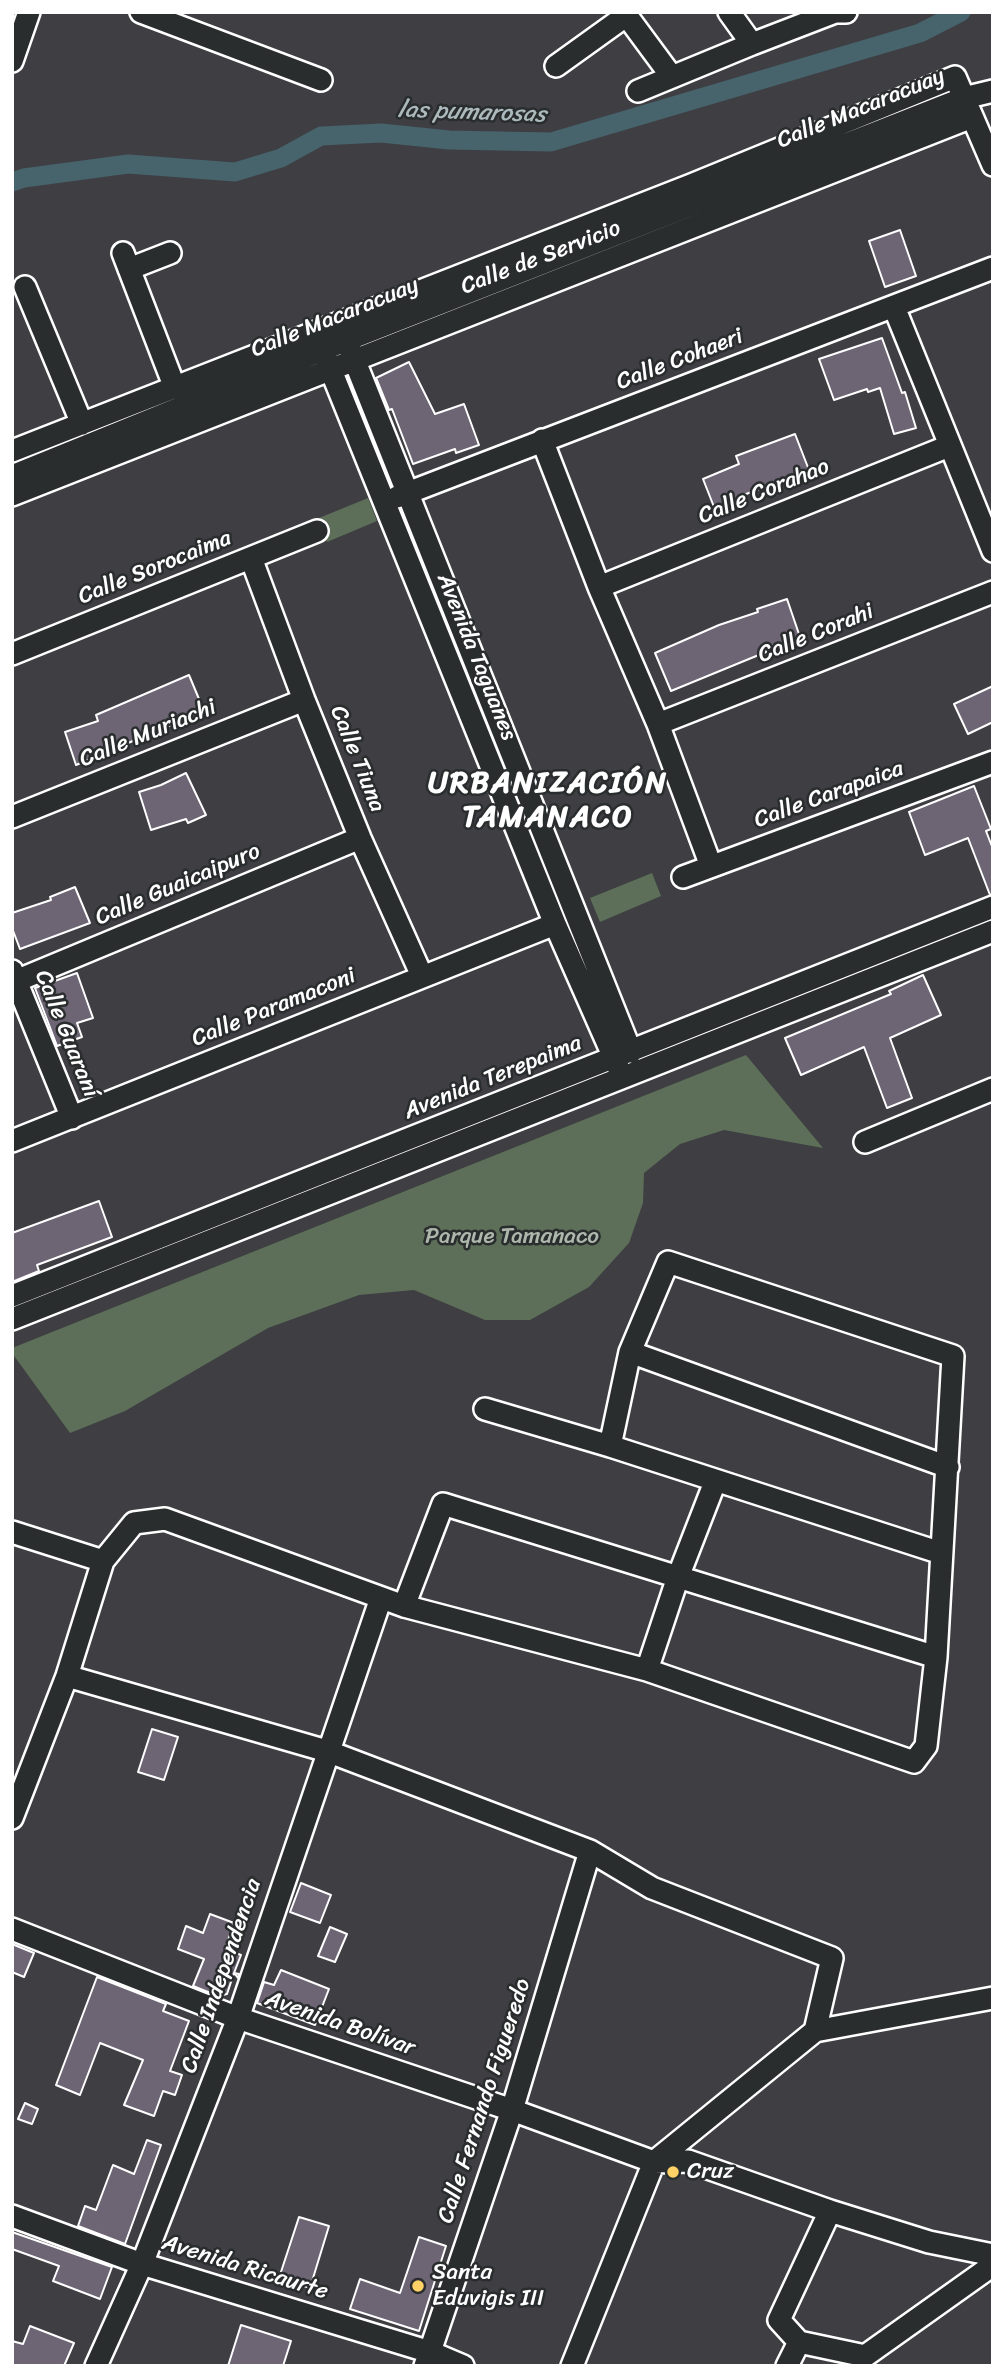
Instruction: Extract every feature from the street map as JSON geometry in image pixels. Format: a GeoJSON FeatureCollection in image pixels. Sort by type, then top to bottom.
{"type":"FeatureCollection","features":[{"type":"Feature","properties":{"kind":"street"},"geometry":{"type":"LineString","coordinates":[[12,61],[29,12]]}},
{"type":"Feature","properties":{"kind":"street"},"geometry":{"type":"LineString","coordinates":[[141,12],[321,79]]}},
{"type":"Feature","properties":{"kind":"street"},"geometry":{"type":"LineString","coordinates":[[729,12],[752,44]]}},
{"type":"Feature","properties":{"kind":"street"},"geometry":{"type":"LineString","coordinates":[[638,91],[835,12],[846,12]]}},
{"type":"Feature","properties":{"kind":"street"},"geometry":{"type":"LineString","coordinates":[[556,66],[625,14],[672,77]]}},
{"type":"Feature","properties":{"kind":"street","name":"Calle Macaracuay"},"geometry":{"type":"LineString","coordinates":[[12,476],[347,341],[955,77],[968,108]]}},
{"type":"Feature","properties":{"kind":"street","name":"Calle de Servicio"},"geometry":{"type":"LineString","coordinates":[[12,495],[347,341],[968,108],[993,91]]}},
{"type":"Feature","properties":{"kind":"street"},"geometry":{"type":"LineString","coordinates":[[968,108],[993,165]]}},
{"type":"Feature","properties":{"kind":"street"},"geometry":{"type":"LineString","coordinates":[[170,254],[126,261],[175,388]]}},
{"type":"Feature","properties":{"kind":"street","name":"Calle Cohaeri"},"geometry":{"type":"LineString","coordinates":[[385,502],[993,268]]}},
{"type":"Feature","properties":{"kind":"street"},"geometry":{"type":"LineString","coordinates":[[25,287],[82,424]]}},
{"type":"Feature","properties":{"kind":"street"},"geometry":{"type":"LineString","coordinates":[[894,307],[993,551]]}},
{"type":"Feature","properties":{"kind":"street","name":"Avenida Taguanes"},"geometry":{"type":"LineString","coordinates":[[347,341],[408,493],[622,1063]]}},
{"type":"Feature","properties":{"kind":"street","name":"Calle Macaracuay"},"geometry":{"type":"LineString","coordinates":[[12,451],[175,388],[323,351]]}},
{"type":"Feature","properties":{"kind":"street","name":"Avenida Taguanes"},"geometry":{"type":"LineString","coordinates":[[323,351],[555,924],[622,1063]]}},
{"type":"Feature","properties":{"kind":"street"},"geometry":{"type":"LineString","coordinates":[[542,440],[599,587],[658,724],[712,866]]}},
{"type":"Feature","properties":{"kind":"street","name":"Calle Corahao"},"geometry":{"type":"LineString","coordinates":[[599,587],[949,446]]}},
{"type":"Feature","properties":{"kind":"street","name":"Calle Sorocaima"},"geometry":{"type":"LineString","coordinates":[[12,654],[317,531]]}},
{"type":"Feature","properties":{"kind":"street","name":"Calle Tiuna"},"geometry":{"type":"LineString","coordinates":[[251,558],[304,700],[360,838],[422,976]]}},
{"type":"Feature","properties":{"kind":"street","name":"Calle Corahi"},"geometry":{"type":"LineString","coordinates":[[658,724],[993,592]]}},
{"type":"Feature","properties":{"kind":"street","name":"Calle Muriachi"},"geometry":{"type":"LineString","coordinates":[[12,817],[304,700]]}},
{"type":"Feature","properties":{"kind":"street","name":"Calle Carapaica"},"geometry":{"type":"LineString","coordinates":[[683,877],[993,762]]}},
{"type":"Feature","properties":{"kind":"street","name":"Calle Guaicaipuro"},"geometry":{"type":"LineString","coordinates":[[14,976],[360,838]]}},
{"type":"Feature","properties":{"kind":"street","name":"Avenida Terepaima"},"geometry":{"type":"LineString","coordinates":[[12,1319],[993,907]]}},
{"type":"Feature","properties":{"kind":"street","name":"Calle Paramaconi"},"geometry":{"type":"LineString","coordinates":[[12,1141],[555,924]]}},
{"type":"Feature","properties":{"kind":"street","name":"Avenida Terepaima"},"geometry":{"type":"LineString","coordinates":[[12,1296],[622,1063],[993,931]]}},
{"type":"Feature","properties":{"kind":"street","name":"Calle Guaraní"},"geometry":{"type":"LineString","coordinates":[[14,976],[72,1118]]}},
{"type":"Feature","properties":{"kind":"street"},"geometry":{"type":"LineString","coordinates":[[865,1142],[993,1089]]}},
{"type":"Feature","properties":{"kind":"street"},"geometry":{"type":"LineString","coordinates":[[12,1818],[67,1675],[103,1561],[134,1523],[165,1519],[404,1606],[648,1670],[914,1762],[926,1746],[936,1657],[953,1356],[668,1262],[630,1352],[610,1446]]}},
{"type":"Feature","properties":{"kind":"street"},"geometry":{"type":"LineString","coordinates":[[630,1352],[948,1466]]}},
{"type":"Feature","properties":{"kind":"street"},"geometry":{"type":"LineString","coordinates":[[485,1409],[610,1446],[941,1553]]}},
{"type":"Feature","properties":{"kind":"street"},"geometry":{"type":"LineString","coordinates":[[648,1670],[678,1577],[715,1482]]}},
{"type":"Feature","properties":{"kind":"street"},"geometry":{"type":"LineString","coordinates":[[404,1606],[443,1504],[936,1657]]}},
{"type":"Feature","properties":{"kind":"street"},"geometry":{"type":"LineString","coordinates":[[12,1532],[103,1561]]}},
{"type":"Feature","properties":{"kind":"street","name":"Calle Independencia"},"geometry":{"type":"LineString","coordinates":[[96,2366],[142,2264],[239,2018],[327,1751],[381,1598]]}},
{"type":"Feature","properties":{"kind":"street"},"geometry":{"type":"LineString","coordinates":[[67,1675],[327,1751],[590,1851],[652,1888],[832,1958],[815,2031]]}},
{"type":"Feature","properties":{"kind":"street","name":"Calle Fernando Figueredo"},"geometry":{"type":"LineString","coordinates":[[428,2359],[512,2110],[590,1851]]}},
{"type":"Feature","properties":{"kind":"street","name":"Avenida Bolívar"},"geometry":{"type":"LineString","coordinates":[[12,1929],[239,2018],[512,2110],[654,2162]]}},
{"type":"Feature","properties":{"kind":"street"},"geometry":{"type":"LineString","coordinates":[[572,2366],[654,2162],[815,2031],[993,1998]]}},
{"type":"Feature","properties":{"kind":"street"},"geometry":{"type":"LineString","coordinates":[[654,2162],[688,2161],[830,2211],[929,2242],[993,2255]]}},
{"type":"Feature","properties":{"kind":"street"},"geometry":{"type":"LineString","coordinates":[[830,2211],[779,2320],[799,2342],[866,2356],[993,2265]]}},
{"type":"Feature","properties":{"kind":"street","name":"Avenida Ricaurte"},"geometry":{"type":"LineString","coordinates":[[12,2216],[142,2264],[428,2359],[463,2366]]}},
{"type":"Feature","properties":{"kind":"street"},"geometry":{"type":"LineString","coordinates":[[787,2366],[799,2342]]}},
{"type":"Feature","properties":{"kind":"green space"},"geometry":{"type":"Polygon","coordinates":[[[368,498],[377,521],[327,542],[319,518],[368,498]]]}},
{"type":"Feature","properties":{"kind":"green space"},"geometry":{"type":"Polygon","coordinates":[[[652,873],[661,896],[600,922],[590,898],[652,873]]]}},
{"type":"Feature","properties":{"kind":"green space","name":"Parque Tamanaco"},"geometry":{"type":"Polygon","coordinates":[[[746,1055],[823,1148],[724,1130],[680,1144],[644,1173],[643,1203],[629,1243],[589,1287],[530,1320],[485,1320],[414,1290],[359,1295],[268,1328],[125,1411],[70,1433],[12,1353],[12,1348],[746,1055]]]}},
{"type":"Feature","properties":{"kind":"building"},"geometry":{"type":"Polygon","coordinates":[[[900,230],[916,276],[885,287],[869,241],[900,230]]]}},
{"type":"Feature","properties":{"kind":"building"},"geometry":{"type":"Polygon","coordinates":[[[882,338],[902,393],[905,392],[916,428],[894,434],[880,388],[868,392],[867,389],[834,400],[819,359],[882,338]]]}},
{"type":"Feature","properties":{"kind":"building"},"geometry":{"type":"Polygon","coordinates":[[[409,362],[435,414],[464,404],[479,445],[456,453],[455,449],[413,464],[392,409],[389,410],[376,378],[409,362]]]}},
{"type":"Feature","properties":{"kind":"building"},"geometry":{"type":"Polygon","coordinates":[[[795,434],[809,470],[741,496],[743,501],[716,512],[703,479],[739,464],[736,456],[795,434]]]}},
{"type":"Feature","properties":{"kind":"building"},"geometry":{"type":"Polygon","coordinates":[[[787,599],[800,637],[765,648],[766,652],[671,691],[655,653],[719,625],[758,612],[757,609],[787,599]]]}},
{"type":"Feature","properties":{"kind":"building"},"geometry":{"type":"Polygon","coordinates":[[[189,675],[204,711],[76,765],[65,732],[98,721],[96,715],[189,675]]]}},
{"type":"Feature","properties":{"kind":"building"},"geometry":{"type":"Polygon","coordinates":[[[993,686],[993,722],[968,734],[954,704],[993,686]]]}},
{"type":"Feature","properties":{"kind":"building"},"geometry":{"type":"Polygon","coordinates":[[[186,773],[206,815],[188,823],[186,819],[151,830],[139,792],[186,773]]]}},
{"type":"Feature","properties":{"kind":"building"},"geometry":{"type":"Polygon","coordinates":[[[974,786],[991,829],[986,831],[993,849],[993,894],[990,895],[968,838],[925,855],[909,812],[974,786]]]}},
{"type":"Feature","properties":{"kind":"building"},"geometry":{"type":"Polygon","coordinates":[[[75,887],[90,923],[20,949],[12,928],[12,913],[51,900],[50,897],[75,887]]]}},
{"type":"Feature","properties":{"kind":"building"},"geometry":{"type":"Polygon","coordinates":[[[77,973],[93,1018],[77,1023],[82,1037],[57,1046],[35,988],[77,973]]]}},
{"type":"Feature","properties":{"kind":"building"},"geometry":{"type":"Polygon","coordinates":[[[923,975],[941,1015],[890,1038],[912,1098],[887,1108],[864,1047],[801,1075],[785,1038],[891,994],[889,991],[923,975]]]}},
{"type":"Feature","properties":{"kind":"building"},"geometry":{"type":"Polygon","coordinates":[[[99,1201],[112,1237],[37,1265],[39,1271],[12,1282],[12,1233],[99,1201]]]}},
{"type":"Feature","properties":{"kind":"building"},"geometry":{"type":"Polygon","coordinates":[[[152,1729],[178,1737],[164,1780],[138,1772],[152,1729]]]}},
{"type":"Feature","properties":{"kind":"building"},"geometry":{"type":"Polygon","coordinates":[[[301,1883],[331,1895],[320,1923],[290,1912],[301,1883]]]}},
{"type":"Feature","properties":{"kind":"building"},"geometry":{"type":"Polygon","coordinates":[[[210,1914],[234,1923],[225,1949],[241,1955],[227,1994],[218,1996],[193,1986],[204,1959],[178,1949],[186,1926],[203,1933],[210,1914]]]}},
{"type":"Feature","properties":{"kind":"building"},"geometry":{"type":"Polygon","coordinates":[[[330,1927],[347,1934],[335,1962],[318,1956],[330,1927]]]}},
{"type":"Feature","properties":{"kind":"building"},"geometry":{"type":"Polygon","coordinates":[[[12,1944],[34,1953],[24,1977],[12,1972],[12,1944]]]}},
{"type":"Feature","properties":{"kind":"building"},"geometry":{"type":"Polygon","coordinates":[[[281,1970],[329,1989],[315,2025],[257,2003],[264,1982],[274,1985],[281,1970]]]}},
{"type":"Feature","properties":{"kind":"building"},"geometry":{"type":"Polygon","coordinates":[[[97,1977],[166,2004],[163,2011],[189,2021],[170,2071],[182,2075],[175,2095],[163,2091],[154,2116],[124,2105],[143,2060],[100,2043],[80,2095],[56,2085],[97,1977]]]}},
{"type":"Feature","properties":{"kind":"building"},"geometry":{"type":"Polygon","coordinates":[[[25,2103],[38,2109],[32,2124],[18,2119],[25,2103]]]}},
{"type":"Feature","properties":{"kind":"building"},"geometry":{"type":"Polygon","coordinates":[[[147,2140],[161,2145],[125,2244],[78,2226],[85,2206],[96,2210],[113,2165],[134,2174],[147,2140]]]}},
{"type":"Feature","properties":{"kind":"building"},"geometry":{"type":"Polygon","coordinates":[[[299,2217],[329,2226],[310,2288],[279,2278],[299,2217]]]}},
{"type":"Feature","properties":{"kind":"building"},"geometry":{"type":"Polygon","coordinates":[[[12,2232],[112,2267],[100,2299],[53,2281],[59,2266],[12,2249],[12,2232]]]}},
{"type":"Feature","properties":{"kind":"building","name":"Santa Eduvigis III"},"geometry":{"type":"Polygon","coordinates":[[[419,2237],[446,2246],[419,2331],[350,2309],[360,2279],[400,2293],[419,2237]]]}},
{"type":"Feature","properties":{"kind":"building"},"geometry":{"type":"Polygon","coordinates":[[[241,2325],[291,2341],[283,2366],[228,2366],[241,2325]]]}},
{"type":"Feature","properties":{"kind":"building"},"geometry":{"type":"Polygon","coordinates":[[[30,2326],[74,2343],[64,2366],[12,2366],[12,2341],[23,2344],[30,2326]]]}},
{"type":"Feature","properties":{"kind":"waterway","name":"las pumarosas"},"geometry":{"type":"LineString","coordinates":[[12,182],[24,178],[128,164],[235,172],[281,158],[321,136],[381,133],[449,140],[551,142],[920,33],[961,12]]}},
{"type":"Feature","properties":{"kind":"place","name":"Cruz"},"geometry":{"type":"Point","coordinates":[673,2172]}},
{"type":"Feature","properties":{"kind":"place","name":"Santa Eduvigis III"},"geometry":{"type":"Point","coordinates":[418,2286]}},
{"type":"Feature","properties":{"kind":"district","name":"URBANIZACIÓN TAMANACO"},"geometry":{"type":"Point","coordinates":[548,801]}}]}
